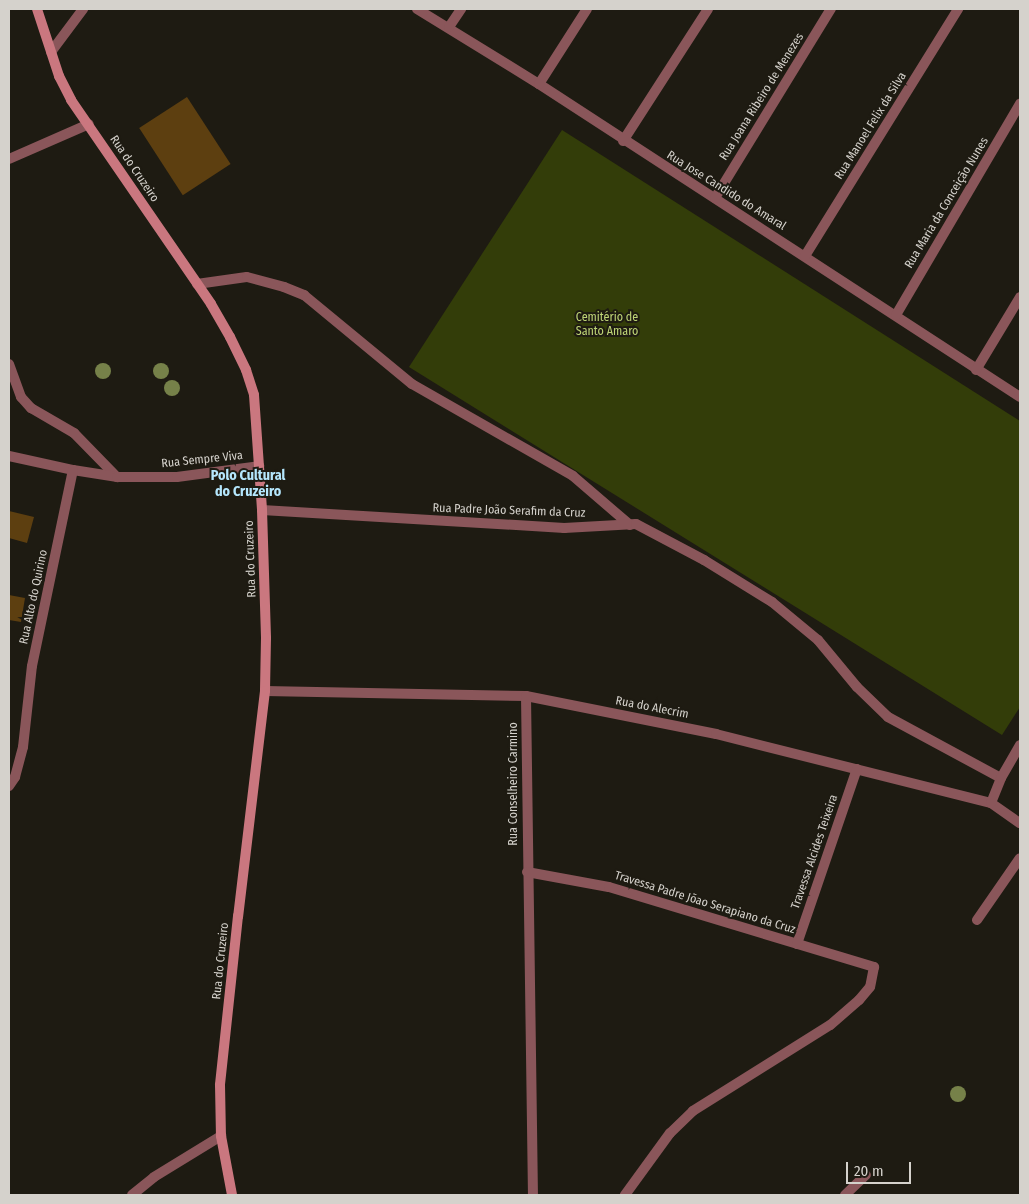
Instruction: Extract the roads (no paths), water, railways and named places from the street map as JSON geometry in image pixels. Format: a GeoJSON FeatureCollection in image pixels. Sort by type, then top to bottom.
{"type":"FeatureCollection","features":[{"type":"Feature","properties":{"kind":"main road","name":"Rua do Cruzeiro"},"geometry":{"type":"LineString","coordinates":[[37,9],[58,76],[197,284],[230,337],[246,370],[254,395],[262,510],[266,638],[265,691],[221,1076],[221,1136],[232,1195]]}},
{"type":"Feature","properties":{"kind":"street"},"geometry":{"type":"LineString","coordinates":[[51,52],[83,9]]}},
{"type":"Feature","properties":{"kind":"street","name":"Rua Jose Candido do Amaral"},"geometry":{"type":"LineString","coordinates":[[417,9],[450,27],[1020,397]]}},
{"type":"Feature","properties":{"kind":"street"},"geometry":{"type":"LineString","coordinates":[[450,27],[461,9]]}},
{"type":"Feature","properties":{"kind":"street"},"geometry":{"type":"LineString","coordinates":[[538,84],[586,9]]}},
{"type":"Feature","properties":{"kind":"street"},"geometry":{"type":"LineString","coordinates":[[623,141],[708,9]]}},
{"type":"Feature","properties":{"kind":"street","name":"Rua Joana Ribeiro de Menezes"},"geometry":{"type":"LineString","coordinates":[[715,198],[831,9]]}},
{"type":"Feature","properties":{"kind":"street","name":"Rua Manoel Felix da Silva"},"geometry":{"type":"LineString","coordinates":[[805,256],[958,9]]}},
{"type":"Feature","properties":{"kind":"street","name":"Rua Maria da Conceição Nunes"},"geometry":{"type":"LineString","coordinates":[[896,315],[1020,104]]}},
{"type":"Feature","properties":{"kind":"street"},"geometry":{"type":"LineString","coordinates":[[9,159],[89,124]]}},
{"type":"Feature","properties":{"kind":"street"},"geometry":{"type":"LineString","coordinates":[[197,284],[247,277],[284,287],[304,295],[412,384],[573,476],[630,525]]}},
{"type":"Feature","properties":{"kind":"street"},"geometry":{"type":"LineString","coordinates":[[976,370],[1020,297]]}},
{"type":"Feature","properties":{"kind":"street"},"geometry":{"type":"LineString","coordinates":[[9,364],[21,397],[31,408],[74,433],[117,477]]}},
{"type":"Feature","properties":{"kind":"street","name":"Rua Sempre Viva"},"geometry":{"type":"LineString","coordinates":[[9,456],[73,470],[117,477],[177,477],[259,466]]}},
{"type":"Feature","properties":{"kind":"street","name":"Rua Alto do Quirino"},"geometry":{"type":"LineString","coordinates":[[9,786],[15,777],[23,747],[32,666],[73,470]]}},
{"type":"Feature","properties":{"kind":"street","name":"Rua Padre João Serafim da Cruz"},"geometry":{"type":"LineString","coordinates":[[262,510],[564,528],[636,524],[704,560],[772,602],[818,640],[857,687],[888,717],[1001,778]]}},
{"type":"Feature","properties":{"kind":"street","name":"Rua do Alecrim"},"geometry":{"type":"LineString","coordinates":[[265,691],[526,696],[716,734],[991,803],[1020,823]]}},
{"type":"Feature","properties":{"kind":"street","name":"Rua Conselheiro Carmino"},"geometry":{"type":"LineString","coordinates":[[526,696],[533,1195]]}},
{"type":"Feature","properties":{"kind":"street"},"geometry":{"type":"LineString","coordinates":[[991,803],[1001,778],[1020,745]]}},
{"type":"Feature","properties":{"kind":"street","name":"Travessa Alcides Teixeira"},"geometry":{"type":"LineString","coordinates":[[797,944],[856,769]]}},
{"type":"Feature","properties":{"kind":"street"},"geometry":{"type":"LineString","coordinates":[[977,920],[1020,858]]}},
{"type":"Feature","properties":{"kind":"street","name":"Travessa Padre Jõao Serapiano da Cruz"},"geometry":{"type":"LineString","coordinates":[[527,872],[610,887],[874,967],[870,987],[859,1000],[830,1025],[693,1111],[670,1133],[625,1195]]}},
{"type":"Feature","properties":{"kind":"street"},"geometry":{"type":"LineString","coordinates":[[132,1195],[154,1177],[221,1136]]}},
{"type":"Feature","properties":{"kind":"street"},"geometry":{"type":"LineString","coordinates":[[845,1195],[866,1175]]}},
{"type":"Feature","properties":{"kind":"district","name":"Polo Cultural do Cruzeiro"},"geometry":{"type":"Point","coordinates":[248,484]}},
{"type":"Feature","properties":{"kind":"park label","name":"Cemitério de Santo Amaro"},"geometry":{"type":"Point","coordinates":[607,325]}}]}
